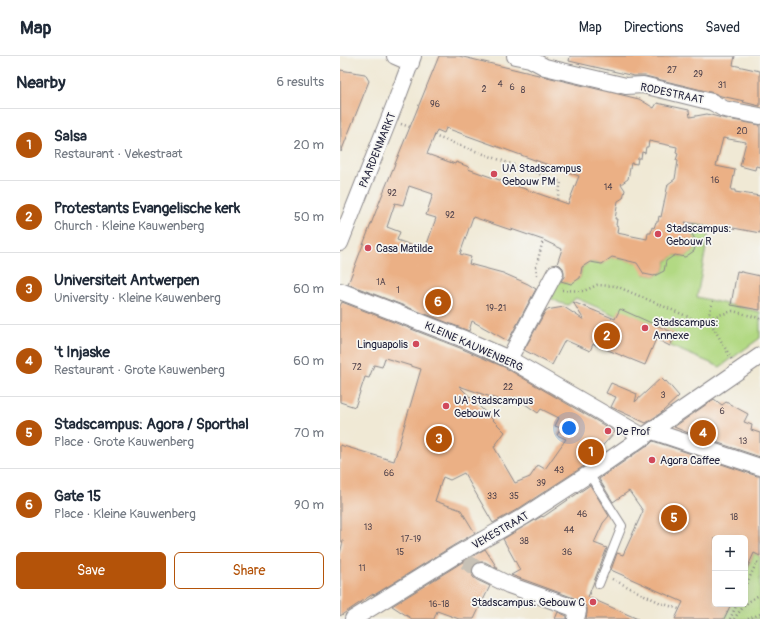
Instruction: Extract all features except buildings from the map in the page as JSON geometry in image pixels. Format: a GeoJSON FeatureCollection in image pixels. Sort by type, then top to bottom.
{"type":"FeatureCollection","features":[{"type":"Feature","properties":{"kind":"street"},"geometry":{"type":"LineString","coordinates":[[395,56],[412,59]]}},
{"type":"Feature","properties":{"kind":"street","name":"RODESTRAAT"},"geometry":{"type":"LineString","coordinates":[[515,56],[530,59],[545,68],[626,86],[643,85],[712,102],[724,109],[760,116]]}},
{"type":"Feature","properties":{"kind":"street","name":"PAARDENMARKT"},"geometry":{"type":"LineString","coordinates":[[340,243],[412,59]]}},
{"type":"Feature","properties":{"kind":"street"},"geometry":{"type":"LineString","coordinates":[[509,359],[551,279]]}},
{"type":"Feature","properties":{"kind":"street","name":"KLEINE KAUWENBERG"},"geometry":{"type":"LineString","coordinates":[[340,291],[464,339],[509,359],[648,434],[760,467]]}},
{"type":"Feature","properties":{"kind":"street","name":"VEKESTRAAT"},"geometry":{"type":"LineString","coordinates":[[353,619],[460,558],[524,518],[760,356]]}},
{"type":"Feature","properties":{"kind":"street"},"geometry":{"type":"LineString","coordinates":[[481,571],[509,585],[578,611],[576,619]]}},
{"type":"Feature","properties":{"kind":"lane"},"geometry":{"type":"LineString","coordinates":[[590,474],[622,526],[599,584]]}},
{"type":"Feature","properties":{"kind":"path"},"geometry":{"type":"LineString","coordinates":[[434,136],[561,182],[557,200]]}},
{"type":"Feature","properties":{"kind":"path"},"geometry":{"type":"LineString","coordinates":[[543,240],[536,267],[538,280],[551,279],[561,290],[584,291],[597,285],[616,286],[698,321],[733,311],[760,319]]}},
{"type":"Feature","properties":{"kind":"path"},"geometry":{"type":"LineString","coordinates":[[712,301],[708,318],[738,371]]}},
{"type":"Feature","properties":{"kind":"path"},"geometry":{"type":"LineString","coordinates":[[748,582],[757,562],[760,564]]}},
{"type":"Feature","properties":{"kind":"path"},"geometry":{"type":"LineString","coordinates":[[602,574],[661,603],[679,609]]}},
{"type":"Feature","properties":{"kind":"path"},"geometry":{"type":"LineString","coordinates":[[732,619],[742,607],[754,597],[760,595]]}},
{"type":"Feature","properties":{"kind":"path"},"geometry":{"type":"LineString","coordinates":[[732,619],[736,607]]}},
{"type":"Feature","properties":{"kind":"path"},"geometry":{"type":"LineString","coordinates":[[748,619],[760,614]]}},
{"type":"Feature","properties":{"kind":"green space"},"geometry":{"type":"Polygon","coordinates":[[[694,224],[710,226],[697,297],[760,312],[760,338],[720,367],[670,346],[676,334],[620,310],[617,316],[576,298],[568,305],[560,303],[543,294],[555,273],[560,281],[571,283],[580,278],[582,267],[590,262],[602,264],[611,257],[639,263],[644,274],[654,276],[664,271],[666,261],[675,255],[685,257],[694,251],[696,241],[691,233],[693,231],[694,224]]]}},
{"type":"Feature","properties":{"kind":"green space"},"geometry":{"type":"Polygon","coordinates":[[[754,553],[760,556],[760,619],[724,619],[730,607],[748,607],[748,566],[754,553]]]}},
{"type":"Feature","properties":{"kind":"tunnel"},"geometry":{"type":"LineString","coordinates":[[465,561],[481,571]]}},
{"type":"Feature","properties":{"kind":"place","name":"UA Stadscampus Gebouw PM"},"geometry":{"type":"Point","coordinates":[494,174]}},
{"type":"Feature","properties":{"kind":"place","name":"Stadscampus: Gebouw R"},"geometry":{"type":"Point","coordinates":[658,234]}},
{"type":"Feature","properties":{"kind":"place","name":"Casa Matilde"},"geometry":{"type":"Point","coordinates":[368,248]}},
{"type":"Feature","properties":{"kind":"place","name":"Gate 15"},"geometry":{"type":"Point","coordinates":[438,302]}},
{"type":"Feature","properties":{"kind":"place","name":"Stadscampus: Annexe"},"geometry":{"type":"Point","coordinates":[645,328]}},
{"type":"Feature","properties":{"kind":"place","name":"Protestants Evangelische kerk"},"geometry":{"type":"Point","coordinates":[607,336]}},
{"type":"Feature","properties":{"kind":"place","name":"Linguapolis"},"geometry":{"type":"Point","coordinates":[416,344]}},
{"type":"Feature","properties":{"kind":"place","name":"UA Stadscampus Gebouw K"},"geometry":{"type":"Point","coordinates":[446,406]}},
{"type":"Feature","properties":{"kind":"place","name":"De Prof"},"geometry":{"type":"Point","coordinates":[608,431]}},
{"type":"Feature","properties":{"kind":"place","name":"'t Injaske"},"geometry":{"type":"Point","coordinates":[703,433]}},
{"type":"Feature","properties":{"kind":"place","name":"Universiteit Antwerpen"},"geometry":{"type":"Point","coordinates":[439,439]}},
{"type":"Feature","properties":{"kind":"place","name":"Salsa"},"geometry":{"type":"Point","coordinates":[591,452]}},
{"type":"Feature","properties":{"kind":"place","name":"Agora Caffee"},"geometry":{"type":"Point","coordinates":[652,460]}},
{"type":"Feature","properties":{"kind":"place","name":"Stadscampus: Agora / Sporthal"},"geometry":{"type":"Point","coordinates":[674,518]}},
{"type":"Feature","properties":{"kind":"place","name":"Stadscampus: Gebouw C"},"geometry":{"type":"Point","coordinates":[593,602]}}]}
